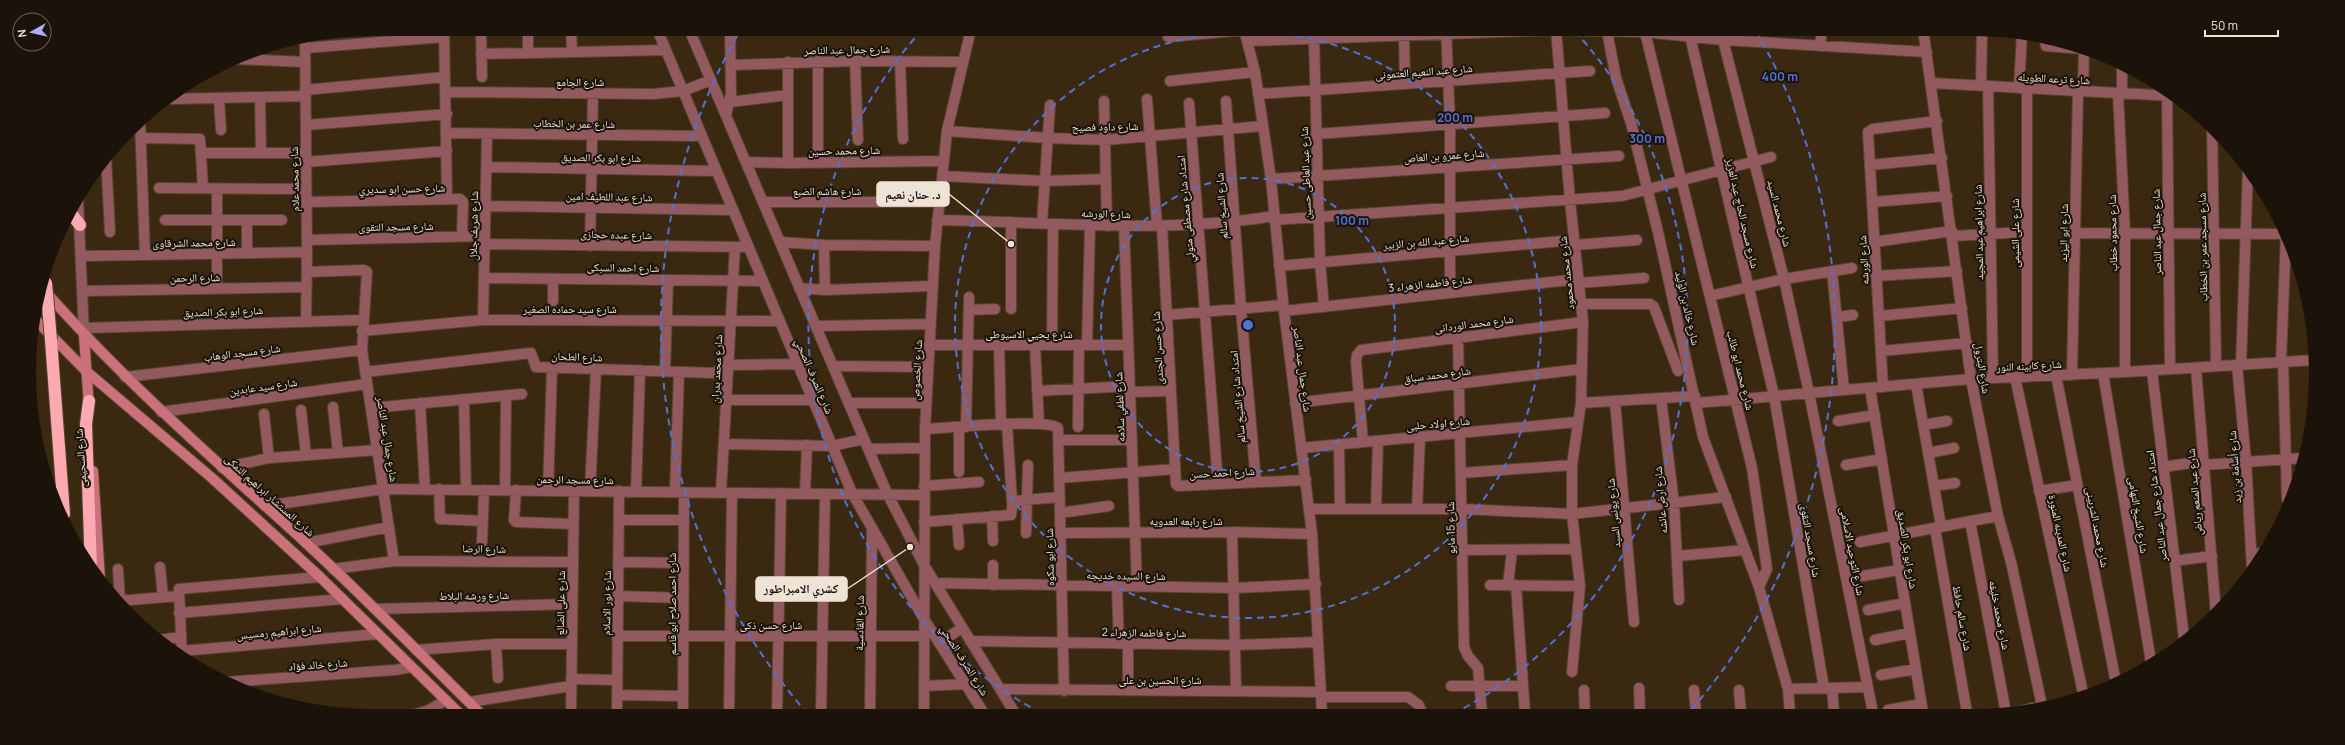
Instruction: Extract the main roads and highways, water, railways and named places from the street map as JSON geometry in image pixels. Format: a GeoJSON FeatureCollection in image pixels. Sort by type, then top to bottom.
{"type":"FeatureCollection","features":[{"type":"Feature","properties":{"kind":"highway"},"geometry":{"type":"LineString","coordinates":[[74,218],[80,225]]}},
{"type":"Feature","properties":{"kind":"highway"},"geometry":{"type":"LineString","coordinates":[[46,288],[63,504]]}},
{"type":"Feature","properties":{"kind":"highway"},"geometry":{"type":"LineString","coordinates":[[89,401],[86,424],[91,557]]}},
{"type":"Feature","properties":{"kind":"main road","name":"شارع المستشار ابراهيم النمكى"},"geometry":{"type":"LineString","coordinates":[[46,292],[125,377],[376,609],[476,709]]}},
{"type":"Feature","properties":{"kind":"main road"},"geometry":{"type":"LineString","coordinates":[[40,324],[86,371],[212,478],[320,577],[455,709]]}},
{"type":"Feature","properties":{"kind":"main road","name":"شارع السحيمى"},"geometry":{"type":"LineString","coordinates":[[84,332],[99,568]]}},
{"type":"Feature","properties":{"kind":"main road"},"geometry":{"type":"LineString","coordinates":[[212,478],[222,468]]}},
{"type":"Feature","properties":{"kind":"place","name":"د. حنان نعيم"},"geometry":{"type":"Point","coordinates":[1011,244]}},
{"type":"Feature","properties":{"kind":"place","name":"كشري الامبراطور"},"geometry":{"type":"Point","coordinates":[910,547]}}]}
